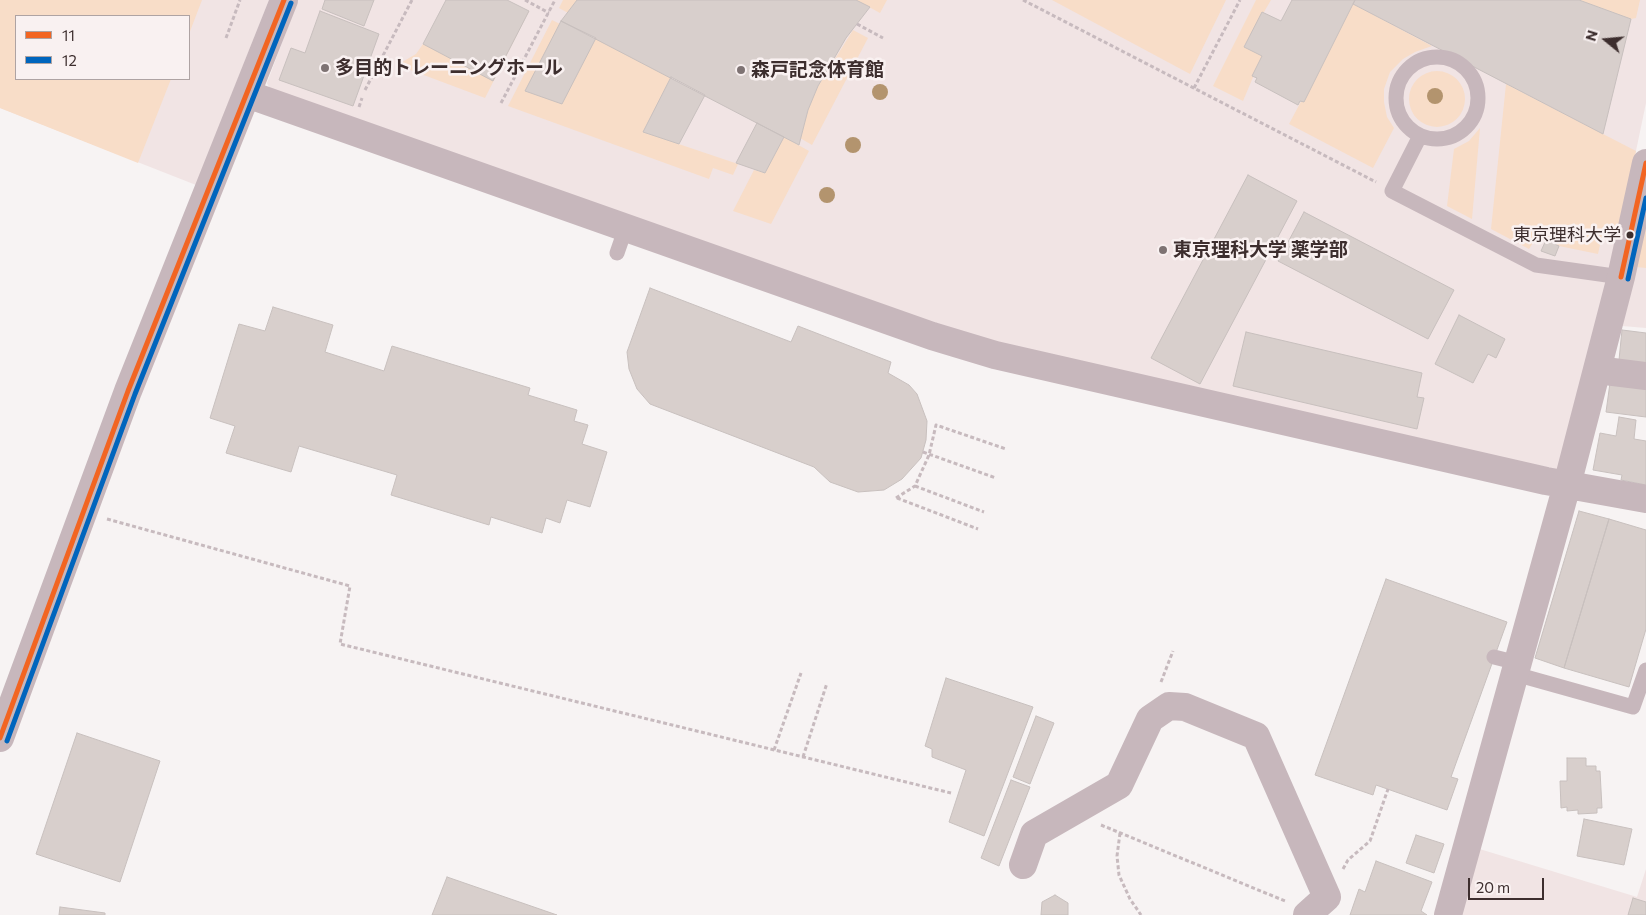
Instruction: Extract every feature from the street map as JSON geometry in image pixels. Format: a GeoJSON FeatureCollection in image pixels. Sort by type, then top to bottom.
{"type":"FeatureCollection","features":[{"type":"Feature","properties":{"kind":"street"},"geometry":{"type":"LineString","coordinates":[[0,738],[128,391],[284,0]]}},
{"type":"Feature","properties":{"kind":"street"},"geometry":{"type":"LineString","coordinates":[[247,94],[932,336],[995,355],[1567,486],[1646,498]]}},
{"type":"Feature","properties":{"kind":"street"},"geometry":{"type":"LineString","coordinates":[[1448,915],[1509,665],[1567,486],[1621,277],[1646,163]]}},
{"type":"Feature","properties":{"kind":"street"},"geometry":{"type":"LineString","coordinates":[[1597,370],[1646,376]]}},
{"type":"Feature","properties":{"kind":"street"},"geometry":{"type":"LineString","coordinates":[[1023,865],[1034,834],[1118,785],[1150,719],[1169,706],[1184,707],[1256,736],[1313,909]]}},
{"type":"Feature","properties":{"kind":"lane"},"geometry":{"type":"LineString","coordinates":[[1448,59],[1468,72],[1474,82],[1477,94],[1473,118],[1456,134],[1444,139],[1420,136],[1410,129],[1400,114],[1396,97],[1398,85],[1404,74],[1424,60],[1448,59]]}},
{"type":"Feature","properties":{"kind":"lane"},"geometry":{"type":"LineString","coordinates":[[1420,136],[1392,191],[1536,265],[1621,277]]}},
{"type":"Feature","properties":{"kind":"lane"},"geometry":{"type":"LineString","coordinates":[[617,253],[626,227]]}},
{"type":"Feature","properties":{"kind":"lane"},"geometry":{"type":"LineString","coordinates":[[1509,665],[1633,707],[1646,670]]}},
{"type":"Feature","properties":{"kind":"path"},"geometry":{"type":"LineString","coordinates":[[226,38],[240,0]]}},
{"type":"Feature","properties":{"kind":"path"},"geometry":{"type":"LineString","coordinates":[[365,90],[412,0]]}},
{"type":"Feature","properties":{"kind":"path"},"geometry":{"type":"LineString","coordinates":[[525,0],[549,12]]}},
{"type":"Feature","properties":{"kind":"path"},"geometry":{"type":"LineString","coordinates":[[501,103],[555,0]]}},
{"type":"Feature","properties":{"kind":"path"},"geometry":{"type":"LineString","coordinates":[[1023,0],[1392,191]]}},
{"type":"Feature","properties":{"kind":"path"},"geometry":{"type":"LineString","coordinates":[[1194,88],[1240,0]]}},
{"type":"Feature","properties":{"kind":"path"},"geometry":{"type":"LineString","coordinates":[[857,24],[882,38]]}},
{"type":"Feature","properties":{"kind":"path"},"geometry":{"type":"LineString","coordinates":[[978,529],[896,498],[915,486],[929,454],[936,425],[1006,449]]}},
{"type":"Feature","properties":{"kind":"path"},"geometry":{"type":"LineString","coordinates":[[923,452],[996,478]]}},
{"type":"Feature","properties":{"kind":"path"},"geometry":{"type":"LineString","coordinates":[[915,486],[984,512]]}},
{"type":"Feature","properties":{"kind":"path"},"geometry":{"type":"LineString","coordinates":[[84,512],[350,586],[340,644],[951,793]]}},
{"type":"Feature","properties":{"kind":"path"},"geometry":{"type":"LineString","coordinates":[[774,750],[801,673]]}},
{"type":"Feature","properties":{"kind":"path"},"geometry":{"type":"LineString","coordinates":[[803,757],[827,683]]}},
{"type":"Feature","properties":{"kind":"path"},"geometry":{"type":"LineString","coordinates":[[1070,812],[1313,909],[1348,860],[1370,841],[1388,789]]}},
{"type":"Feature","properties":{"kind":"path"},"geometry":{"type":"LineString","coordinates":[[1120,833],[1117,856],[1119,875],[1130,899],[1141,915]]}},
{"type":"Feature","properties":{"kind":"shaded area"},"geometry":{"type":"Polygon","coordinates":[[[0,0],[269,0],[196,185],[0,108],[0,0]]]}},
{"type":"Feature","properties":{"kind":"shaded area"},"geometry":{"type":"Polygon","coordinates":[[[0,0],[202,0],[190,31],[190,15],[15,15],[15,80],[171,80],[138,163],[0,108],[0,0]]]}},
{"type":"Feature","properties":{"kind":"shaded area","name":"東京理科大学 薬学部"},"geometry":{"type":"Polygon","coordinates":[[[298,0],[1646,0],[1646,103],[1618,237],[1560,470],[1001,351],[274,98],[267,83],[298,0]]]}},
{"type":"Feature","properties":{"kind":"shaded area"},"geometry":{"type":"Polygon","coordinates":[[[563,0],[577,0],[568,13],[559,8],[563,0]]]}},
{"type":"Feature","properties":{"kind":"shaded area"},"geometry":{"type":"Polygon","coordinates":[[[856,0],[887,0],[880,13],[856,0]]]}},
{"type":"Feature","properties":{"kind":"shaded area"},"geometry":{"type":"Polygon","coordinates":[[[1052,0],[1226,0],[1190,74],[1052,0]]]}},
{"type":"Feature","properties":{"kind":"shaded area"},"geometry":{"type":"Polygon","coordinates":[[[1256,0],[1271,0],[1244,46],[1262,56],[1243,101],[1213,86],[1256,0]]]}},
{"type":"Feature","properties":{"kind":"shaded area"},"geometry":{"type":"Polygon","coordinates":[[[1579,0],[1640,0],[1636,18],[1631,19],[1579,0]]]}},
{"type":"Feature","properties":{"kind":"shaded area"},"geometry":{"type":"Polygon","coordinates":[[[1353,4],[1432,46],[1403,59],[1390,72],[1384,89],[1384,102],[1387,117],[1394,128],[1373,168],[1289,124],[1353,4]]]}},
{"type":"Feature","properties":{"kind":"shaded area"},"geometry":{"type":"Polygon","coordinates":[[[529,11],[485,98],[397,65],[416,54],[423,44],[529,11]]]}},
{"type":"Feature","properties":{"kind":"shaded area"},"geometry":{"type":"Polygon","coordinates":[[[552,20],[560,24],[525,91],[562,103],[596,38],[671,77],[643,132],[738,164],[733,175],[713,168],[709,179],[508,106],[552,20]]]}},
{"type":"Feature","properties":{"kind":"shaded area"},"geometry":{"type":"Polygon","coordinates":[[[853,30],[868,38],[812,145],[800,138],[808,110],[818,86],[853,30]]]}},
{"type":"Feature","properties":{"kind":"shaded area"},"geometry":{"type":"Polygon","coordinates":[[[1437,71],[1448,73],[1457,79],[1463,88],[1465,99],[1463,110],[1457,119],[1448,125],[1437,127],[1426,125],[1417,119],[1411,110],[1409,99],[1411,88],[1417,79],[1426,73],[1437,71]]]}},
{"type":"Feature","properties":{"kind":"shaded area"},"geometry":{"type":"Polygon","coordinates":[[[1506,84],[1636,151],[1619,230],[1604,227],[1598,254],[1559,246],[1546,240],[1548,230],[1542,228],[1529,249],[1491,229],[1506,84]]]}},
{"type":"Feature","properties":{"kind":"shaded area"},"geometry":{"type":"Polygon","coordinates":[[[1480,128],[1472,219],[1447,206],[1454,149],[1469,141],[1480,128]]]}},
{"type":"Feature","properties":{"kind":"shaded area"},"geometry":{"type":"Polygon","coordinates":[[[784,137],[809,151],[771,224],[733,211],[754,170],[765,173],[784,137]]]}},
{"type":"Feature","properties":{"kind":"shaded area"},"geometry":{"type":"Polygon","coordinates":[[[1646,224],[1646,328],[1622,326],[1646,224]]]}},
{"type":"Feature","properties":{"kind":"shaded area"},"geometry":{"type":"Polygon","coordinates":[[[1646,224],[1646,268],[1636,267],[1646,224]]]}},
{"type":"Feature","properties":{"kind":"shaded area"},"geometry":{"type":"Polygon","coordinates":[[[1473,847],[1637,897],[1646,869],[1646,915],[1456,915],[1473,847]]]}},
{"type":"Feature","properties":{"kind":"building"},"geometry":{"type":"Polygon","coordinates":[[[325,0],[374,0],[364,26],[322,9],[325,0]]]}},
{"type":"Feature","properties":{"kind":"building"},"geometry":{"type":"Polygon","coordinates":[[[446,0],[507,0],[529,11],[493,81],[423,44],[446,0]]]}},
{"type":"Feature","properties":{"kind":"building","name":"森戸記念体育館"},"geometry":{"type":"Polygon","coordinates":[[[577,0],[856,0],[870,7],[846,38],[818,86],[808,110],[799,145],[561,21],[577,0]]]}},
{"type":"Feature","properties":{"kind":"building"},"geometry":{"type":"Polygon","coordinates":[[[1292,0],[1355,0],[1304,102],[1300,101],[1298,105],[1255,82],[1257,78],[1252,76],[1262,56],[1244,47],[1262,12],[1281,21],[1292,0]]]}},
{"type":"Feature","properties":{"kind":"building"},"geometry":{"type":"Polygon","coordinates":[[[1355,0],[1579,0],[1631,19],[1603,134],[1353,4],[1355,0]]]}},
{"type":"Feature","properties":{"kind":"building","name":"多目的トレーニングホール"},"geometry":{"type":"Polygon","coordinates":[[[320,11],[379,34],[353,106],[279,80],[291,48],[305,53],[320,11]]]}},
{"type":"Feature","properties":{"kind":"building"},"geometry":{"type":"Polygon","coordinates":[[[561,21],[596,38],[562,104],[525,91],[561,21]]]}},
{"type":"Feature","properties":{"kind":"building"},"geometry":{"type":"Polygon","coordinates":[[[671,77],[705,95],[679,144],[643,132],[671,77]]]}},
{"type":"Feature","properties":{"kind":"building"},"geometry":{"type":"Polygon","coordinates":[[[757,123],[784,137],[765,173],[736,163],[757,123]]]}},
{"type":"Feature","properties":{"kind":"building"},"geometry":{"type":"Polygon","coordinates":[[[1248,175],[1297,201],[1200,384],[1151,358],[1248,175]]]}},
{"type":"Feature","properties":{"kind":"building"},"geometry":{"type":"Polygon","coordinates":[[[1304,212],[1454,290],[1428,339],[1278,261],[1304,212]]]}},
{"type":"Feature","properties":{"kind":"building"},"geometry":{"type":"Polygon","coordinates":[[[1546,240],[1559,246],[1555,256],[1541,251],[1546,240]]]}},
{"type":"Feature","properties":{"kind":"building"},"geometry":{"type":"Polygon","coordinates":[[[650,288],[791,342],[798,326],[891,362],[888,373],[909,385],[917,394],[927,421],[926,440],[921,458],[902,479],[884,490],[858,492],[830,482],[814,467],[650,404],[637,389],[629,369],[627,352],[650,288]]]}},
{"type":"Feature","properties":{"kind":"building"},"geometry":{"type":"Polygon","coordinates":[[[273,307],[333,325],[325,352],[384,371],[392,346],[530,388],[528,395],[577,410],[574,421],[588,425],[582,444],[607,452],[590,507],[567,500],[560,523],[546,518],[542,533],[491,517],[489,525],[391,495],[397,475],[299,446],[291,472],[226,453],[235,426],[210,418],[239,324],[265,331],[273,307]]]}},
{"type":"Feature","properties":{"kind":"building"},"geometry":{"type":"Polygon","coordinates":[[[1459,315],[1505,339],[1496,358],[1488,354],[1473,383],[1435,364],[1459,315]]]}},
{"type":"Feature","properties":{"kind":"building"},"geometry":{"type":"Polygon","coordinates":[[[1622,330],[1646,333],[1646,363],[1619,360],[1622,330]]]}},
{"type":"Feature","properties":{"kind":"building"},"geometry":{"type":"Polygon","coordinates":[[[1246,332],[1422,373],[1417,397],[1424,398],[1417,429],[1233,386],[1246,332]]]}},
{"type":"Feature","properties":{"kind":"building"},"geometry":{"type":"Polygon","coordinates":[[[1610,383],[1646,388],[1646,417],[1606,412],[1610,383]]]}},
{"type":"Feature","properties":{"kind":"building"},"geometry":{"type":"Polygon","coordinates":[[[1619,417],[1636,420],[1634,439],[1646,441],[1646,485],[1621,480],[1622,475],[1593,470],[1600,433],[1616,436],[1619,417]]]}},
{"type":"Feature","properties":{"kind":"building"},"geometry":{"type":"Polygon","coordinates":[[[1579,511],[1609,519],[1564,668],[1535,658],[1579,511]]]}},
{"type":"Feature","properties":{"kind":"building"},"geometry":{"type":"Polygon","coordinates":[[[1609,519],[1646,530],[1646,629],[1629,687],[1564,668],[1609,519]]]}},
{"type":"Feature","properties":{"kind":"building"},"geometry":{"type":"Polygon","coordinates":[[[1386,579],[1507,622],[1451,777],[1458,779],[1447,810],[1376,785],[1373,795],[1315,775],[1386,579]]]}},
{"type":"Feature","properties":{"kind":"building"},"geometry":{"type":"Polygon","coordinates":[[[946,678],[1033,707],[984,836],[949,822],[966,770],[932,757],[932,749],[925,746],[946,678]]]}},
{"type":"Feature","properties":{"kind":"building"},"geometry":{"type":"Polygon","coordinates":[[[1036,716],[1054,723],[1030,784],[1013,777],[1036,716]]]}},
{"type":"Feature","properties":{"kind":"building"},"geometry":{"type":"Polygon","coordinates":[[[77,733],[160,761],[120,882],[36,854],[77,733]]]}},
{"type":"Feature","properties":{"kind":"building"},"geometry":{"type":"Polygon","coordinates":[[[1567,758],[1586,758],[1586,766],[1596,766],[1596,771],[1600,771],[1602,808],[1597,808],[1597,813],[1578,814],[1578,810],[1567,811],[1567,807],[1561,808],[1560,781],[1567,781],[1567,758]]]}},
{"type":"Feature","properties":{"kind":"building"},"geometry":{"type":"Polygon","coordinates":[[[1011,780],[1030,787],[999,866],[981,858],[1011,780]]]}},
{"type":"Feature","properties":{"kind":"building"},"geometry":{"type":"Polygon","coordinates":[[[1584,819],[1632,829],[1624,865],[1577,856],[1584,819]]]}},
{"type":"Feature","properties":{"kind":"building"},"geometry":{"type":"Polygon","coordinates":[[[1416,835],[1444,844],[1434,873],[1406,863],[1416,835]]]}},
{"type":"Feature","properties":{"kind":"building"},"geometry":{"type":"Polygon","coordinates":[[[1376,861],[1432,882],[1421,911],[1427,915],[1350,915],[1359,889],[1365,892],[1376,861]]]}},
{"type":"Feature","properties":{"kind":"building"},"geometry":{"type":"Polygon","coordinates":[[[447,877],[557,915],[432,915],[447,877]]]}},
{"type":"Feature","properties":{"kind":"building"},"geometry":{"type":"Polygon","coordinates":[[[1055,895],[1068,903],[1068,915],[1041,915],[1042,902],[1055,895]]]}},
{"type":"Feature","properties":{"kind":"building"},"geometry":{"type":"Polygon","coordinates":[[[1633,898],[1646,902],[1646,915],[1628,915],[1633,898]]]}},
{"type":"Feature","properties":{"kind":"building"},"geometry":{"type":"Polygon","coordinates":[[[60,907],[105,913],[105,915],[59,915],[60,907]]]}},
{"type":"Feature","properties":{"kind":"transit line","name":"11"},"geometry":{"type":"LineString","coordinates":[[0,738],[128,391],[284,0]]}},
{"type":"Feature","properties":{"kind":"transit line","name":"12"},"geometry":{"type":"LineString","coordinates":[[7,741],[135,394],[291,3]]}},
{"type":"Feature","properties":{"kind":"transit line","name":"11"},"geometry":{"type":"LineString","coordinates":[[1621,277],[1646,163]]}},
{"type":"Feature","properties":{"kind":"transit line","name":"12"},"geometry":{"type":"LineString","coordinates":[[1628,279],[1646,198]]}},
{"type":"Feature","properties":{"kind":"place","name":"多目的トレーニングホール"},"geometry":{"type":"Point","coordinates":[325,68]}},
{"type":"Feature","properties":{"kind":"place","name":"森戸記念体育館"},"geometry":{"type":"Point","coordinates":[741,70]}},
{"type":"Feature","properties":{"kind":"place","name":"東京理科大学"},"geometry":{"type":"Point","coordinates":[1630,235]}},
{"type":"Feature","properties":{"kind":"place","name":"東京理科大学 薬学部"},"geometry":{"type":"Point","coordinates":[1163,250]}}]}
